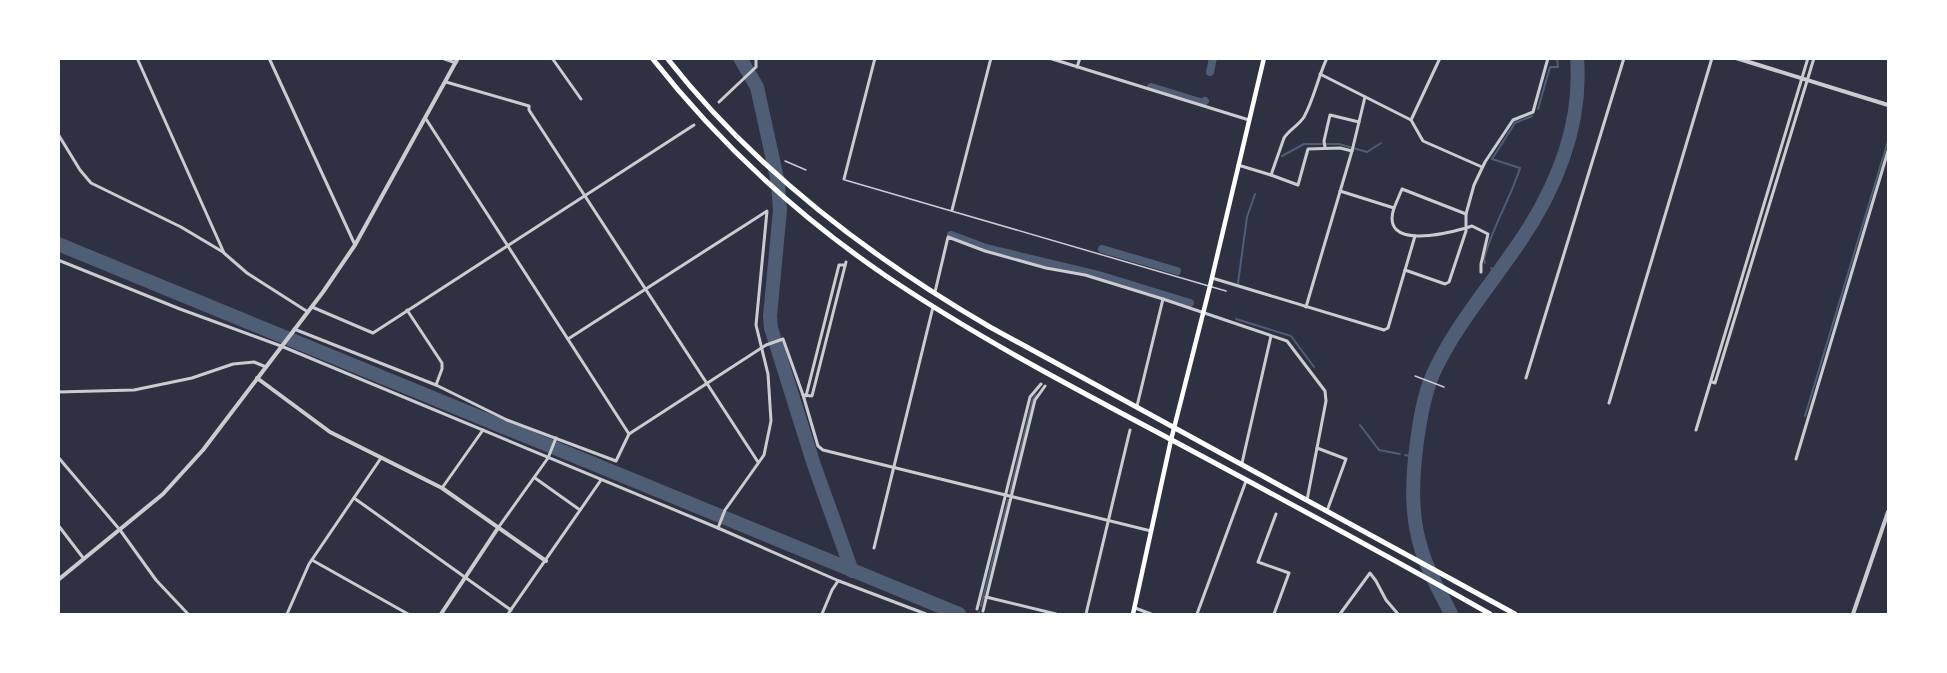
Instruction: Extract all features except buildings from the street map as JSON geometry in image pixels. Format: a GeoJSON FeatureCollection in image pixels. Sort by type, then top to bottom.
{"type":"FeatureCollection","features":[{"type":"Feature","properties":{"kind":"highway"},"geometry":{"type":"LineString","coordinates":[[652,58],[677,90],[726,143],[776,190],[840,243],[933,307],[983,337],[1490,615]]}},
{"type":"Feature","properties":{"kind":"highway"},"geometry":{"type":"LineString","coordinates":[[667,58],[685,82],[782,179],[847,233],[934,294],[990,327],[1242,463],[1515,615]]}},
{"type":"Feature","properties":{"kind":"main road"},"geometry":{"type":"LineString","coordinates":[[1134,612],[1174,426],[1264,58]]}},
{"type":"Feature","properties":{"kind":"street"},"geometry":{"type":"LineString","coordinates":[[137,58],[224,253]]}},
{"type":"Feature","properties":{"kind":"street"},"geometry":{"type":"LineString","coordinates":[[270,58],[355,245]]}},
{"type":"Feature","properties":{"kind":"street"},"geometry":{"type":"LineString","coordinates":[[58,580],[163,494],[181,476],[312,307],[355,245],[457,61],[442,58]]}},
{"type":"Feature","properties":{"kind":"street"},"geometry":{"type":"LineString","coordinates":[[552,58],[581,99]]}},
{"type":"Feature","properties":{"kind":"street"},"geometry":{"type":"LineString","coordinates":[[719,102],[756,67],[756,58]]}},
{"type":"Feature","properties":{"kind":"street"},"geometry":{"type":"LineString","coordinates":[[844,179],[875,58]]}},
{"type":"Feature","properties":{"kind":"street"},"geometry":{"type":"LineString","coordinates":[[952,210],[991,58]]}},
{"type":"Feature","properties":{"kind":"street"},"geometry":{"type":"LineString","coordinates":[[1049,58],[1249,120]]}},
{"type":"Feature","properties":{"kind":"street"},"geometry":{"type":"LineString","coordinates":[[1077,67],[1080,58]]}},
{"type":"Feature","properties":{"kind":"street"},"geometry":{"type":"LineString","coordinates":[[1270,175],[1284,138],[1306,114],[1327,58]]}},
{"type":"Feature","properties":{"kind":"street"},"geometry":{"type":"LineString","coordinates":[[1411,120],[1440,58]]}},
{"type":"Feature","properties":{"kind":"street"},"geometry":{"type":"LineString","coordinates":[[1405,270],[1445,284],[1449,282],[1466,231],[1466,214],[1474,185],[1482,168],[1513,120],[1533,112],[1548,58]]}},
{"type":"Feature","properties":{"kind":"street"},"geometry":{"type":"LineString","coordinates":[[1526,378],[1624,58]]}},
{"type":"Feature","properties":{"kind":"street"},"geometry":{"type":"LineString","coordinates":[[1609,402],[1712,58]]}},
{"type":"Feature","properties":{"kind":"street"},"geometry":{"type":"LineString","coordinates":[[1736,58],[1888,105]]}},
{"type":"Feature","properties":{"kind":"street"},"geometry":{"type":"LineString","coordinates":[[1696,430],[1808,58]]}},
{"type":"Feature","properties":{"kind":"street"},"geometry":{"type":"LineString","coordinates":[[1711,381],[1715,383],[1814,58]]}},
{"type":"Feature","properties":{"kind":"street"},"geometry":{"type":"LineString","coordinates":[[1320,74],[1411,120],[1424,141],[1482,168]]}},
{"type":"Feature","properties":{"kind":"street"},"geometry":{"type":"LineString","coordinates":[[446,82],[529,106],[529,110],[758,462]]}},
{"type":"Feature","properties":{"kind":"street"},"geometry":{"type":"LineString","coordinates":[[1306,308],[1352,151],[1365,98]]}},
{"type":"Feature","properties":{"kind":"street"},"geometry":{"type":"LineString","coordinates":[[1325,147],[1324,141],[1330,116],[1359,123]]}},
{"type":"Feature","properties":{"kind":"street"},"geometry":{"type":"LineString","coordinates":[[426,119],[629,434]]}},
{"type":"Feature","properties":{"kind":"street"},"geometry":{"type":"LineString","coordinates":[[312,307],[373,333],[694,125]]}},
{"type":"Feature","properties":{"kind":"street"},"geometry":{"type":"LineString","coordinates":[[58,134],[80,170],[91,183],[181,227],[224,253],[247,273],[308,312]]}},
{"type":"Feature","properties":{"kind":"street"},"geometry":{"type":"LineString","coordinates":[[1238,165],[1298,184],[1308,149],[1325,147],[1352,151]]}},
{"type":"Feature","properties":{"kind":"street"},"geometry":{"type":"LineString","coordinates":[[1796,459],[1888,151]]}},
{"type":"Feature","properties":{"kind":"street"},"geometry":{"type":"LineString","coordinates":[[1466,214],[1402,189],[1394,208],[1393,221],[1397,233],[1410,237],[1472,226],[1488,234],[1481,272]]}},
{"type":"Feature","properties":{"kind":"street"},"geometry":{"type":"LineString","coordinates":[[1340,191],[1394,208]]}},
{"type":"Feature","properties":{"kind":"street"},"geometry":{"type":"LineString","coordinates":[[567,339],[767,211],[756,325],[768,374],[771,421],[764,455],[724,512],[719,527]]}},
{"type":"Feature","properties":{"kind":"street"},"geometry":{"type":"LineString","coordinates":[[1212,278],[1382,330],[1388,328],[1415,236]]}},
{"type":"Feature","properties":{"kind":"street"},"geometry":{"type":"LineString","coordinates":[[934,294],[948,237],[1014,259],[1085,275],[1163,298],[1287,341],[1325,391],[1326,401],[1307,500]]}},
{"type":"Feature","properties":{"kind":"street"},"geometry":{"type":"LineString","coordinates":[[58,260],[180,309],[281,346],[719,527],[838,581],[927,615]]}},
{"type":"Feature","properties":{"kind":"street"},"geometry":{"type":"LineString","coordinates":[[805,395],[839,265],[845,263]]}},
{"type":"Feature","properties":{"kind":"street"},"geometry":{"type":"LineString","coordinates":[[1137,406],[1163,298]]}},
{"type":"Feature","properties":{"kind":"street"},"geometry":{"type":"LineString","coordinates":[[873,548],[933,307]]}},
{"type":"Feature","properties":{"kind":"street"},"geometry":{"type":"LineString","coordinates":[[407,310],[442,363],[436,385]]}},
{"type":"Feature","properties":{"kind":"street"},"geometry":{"type":"LineString","coordinates":[[293,330],[436,385],[507,420],[616,461],[629,434],[762,347],[783,339],[805,395],[820,448],[825,451],[1150,531]]}},
{"type":"Feature","properties":{"kind":"street"},"geometry":{"type":"LineString","coordinates":[[1242,463],[1271,336]]}},
{"type":"Feature","properties":{"kind":"street"},"geometry":{"type":"LineString","coordinates":[[58,392],[134,390],[192,378],[233,364],[254,362],[266,367]]}},
{"type":"Feature","properties":{"kind":"street"},"geometry":{"type":"LineString","coordinates":[[257,378],[330,432],[442,488],[546,561]]}},
{"type":"Feature","properties":{"kind":"street"},"geometry":{"type":"LineString","coordinates":[[977,609],[1030,397],[1043,385],[1035,400],[983,611]]}},
{"type":"Feature","properties":{"kind":"street"},"geometry":{"type":"LineString","coordinates":[[442,488],[483,430]]}},
{"type":"Feature","properties":{"kind":"street"},"geometry":{"type":"LineString","coordinates":[[1086,615],[1130,430]]}},
{"type":"Feature","properties":{"kind":"street"},"geometry":{"type":"LineString","coordinates":[[441,615],[498,528],[548,458],[556,438]]}},
{"type":"Feature","properties":{"kind":"street"},"geometry":{"type":"LineString","coordinates":[[1317,448],[1346,459],[1327,511]]}},
{"type":"Feature","properties":{"kind":"street"},"geometry":{"type":"LineString","coordinates":[[58,457],[120,530],[156,580],[188,615]]}},
{"type":"Feature","properties":{"kind":"street"},"geometry":{"type":"LineString","coordinates":[[287,615],[312,560],[381,458]]}},
{"type":"Feature","properties":{"kind":"street"},"geometry":{"type":"LineString","coordinates":[[534,478],[580,510]]}},
{"type":"Feature","properties":{"kind":"street"},"geometry":{"type":"LineString","coordinates":[[508,615],[601,480]]}},
{"type":"Feature","properties":{"kind":"street"},"geometry":{"type":"LineString","coordinates":[[1197,615],[1246,481]]}},
{"type":"Feature","properties":{"kind":"street"},"geometry":{"type":"LineString","coordinates":[[354,498],[511,610]]}},
{"type":"Feature","properties":{"kind":"street"},"geometry":{"type":"LineString","coordinates":[[1853,615],[1888,512]]}},
{"type":"Feature","properties":{"kind":"street"},"geometry":{"type":"LineString","coordinates":[[1274,615],[1289,573],[1258,562],[1276,514]]}},
{"type":"Feature","properties":{"kind":"street"},"geometry":{"type":"LineString","coordinates":[[58,525],[84,559]]}},
{"type":"Feature","properties":{"kind":"street"},"geometry":{"type":"LineString","coordinates":[[312,560],[408,615]]}},
{"type":"Feature","properties":{"kind":"street"},"geometry":{"type":"LineString","coordinates":[[1340,615],[1370,573],[1398,615]]}},
{"type":"Feature","properties":{"kind":"street"},"geometry":{"type":"LineString","coordinates":[[822,615],[838,581]]}},
{"type":"Feature","properties":{"kind":"street"},"geometry":{"type":"LineString","coordinates":[[986,597],[1056,615]]}},
{"type":"Feature","properties":{"kind":"street"},"geometry":{"type":"LineString","coordinates":[[1134,612],[1151,615]]}},
{"type":"Feature","properties":{"kind":"lane"},"geometry":{"type":"LineString","coordinates":[[785,161],[806,170]]}},
{"type":"Feature","properties":{"kind":"lane"},"geometry":{"type":"LineString","coordinates":[[844,179],[1226,291]]}},
{"type":"Feature","properties":{"kind":"lane"},"geometry":{"type":"LineString","coordinates":[[1415,375],[1444,387]]}},
{"type":"Feature","properties":{"kind":"waterway"},"geometry":{"type":"LineString","coordinates":[[740,58],[757,87],[778,183],[780,210],[770,316],[771,328],[814,465],[852,571]]}},
{"type":"Feature","properties":{"kind":"waterway"},"geometry":{"type":"LineString","coordinates":[[1210,72],[1213,58]]}},
{"type":"Feature","properties":{"kind":"waterway"},"geometry":{"type":"LineString","coordinates":[[1538,109],[1550,67],[1558,67],[1557,58]]}},
{"type":"Feature","properties":{"kind":"waterway"},"geometry":{"type":"LineString","coordinates":[[1451,614],[1427,565],[1415,524],[1414,474],[1424,402],[1433,374],[1449,344],[1467,315],[1523,238],[1550,190],[1569,140],[1575,113],[1577,58]]}},
{"type":"Feature","properties":{"kind":"waterway"},"geometry":{"type":"LineString","coordinates":[[1151,87],[1203,103],[1205,101]]}},
{"type":"Feature","properties":{"kind":"waterway"},"geometry":{"type":"LineString","coordinates":[[1485,263],[1484,259],[1492,236],[1520,168],[1492,159],[1515,123],[1532,116]]}},
{"type":"Feature","properties":{"kind":"waterway"},"geometry":{"type":"LineString","coordinates":[[1805,416],[1888,141]]}},
{"type":"Feature","properties":{"kind":"waterway"},"geometry":{"type":"LineString","coordinates":[[1282,156],[1304,144],[1339,144],[1367,152],[1381,143]]}},
{"type":"Feature","properties":{"kind":"waterway"},"geometry":{"type":"LineString","coordinates":[[1238,283],[1247,217],[1255,194]]}},
{"type":"Feature","properties":{"kind":"waterway"},"geometry":{"type":"LineString","coordinates":[[951,235],[986,248],[1102,276],[1190,303]]}},
{"type":"Feature","properties":{"kind":"waterway"},"geometry":{"type":"LineString","coordinates":[[58,244],[959,614]]}},
{"type":"Feature","properties":{"kind":"waterway"},"geometry":{"type":"LineString","coordinates":[[1102,249],[1177,271]]}},
{"type":"Feature","properties":{"kind":"waterway"},"geometry":{"type":"LineString","coordinates":[[1491,268],[1497,274]]}},
{"type":"Feature","properties":{"kind":"waterway"},"geometry":{"type":"LineString","coordinates":[[1236,319],[1291,336],[1314,367]]}},
{"type":"Feature","properties":{"kind":"waterway"},"geometry":{"type":"LineString","coordinates":[[1010,492],[1033,399],[1036,395]]}},
{"type":"Feature","properties":{"kind":"waterway"},"geometry":{"type":"LineString","coordinates":[[1360,425],[1379,450],[1400,454]]}},
{"type":"Feature","properties":{"kind":"waterway"},"geometry":{"type":"LineString","coordinates":[[1405,455],[1415,457]]}},
{"type":"Feature","properties":{"kind":"waterway"},"geometry":{"type":"LineString","coordinates":[[981,606],[1008,500]]}}]}
